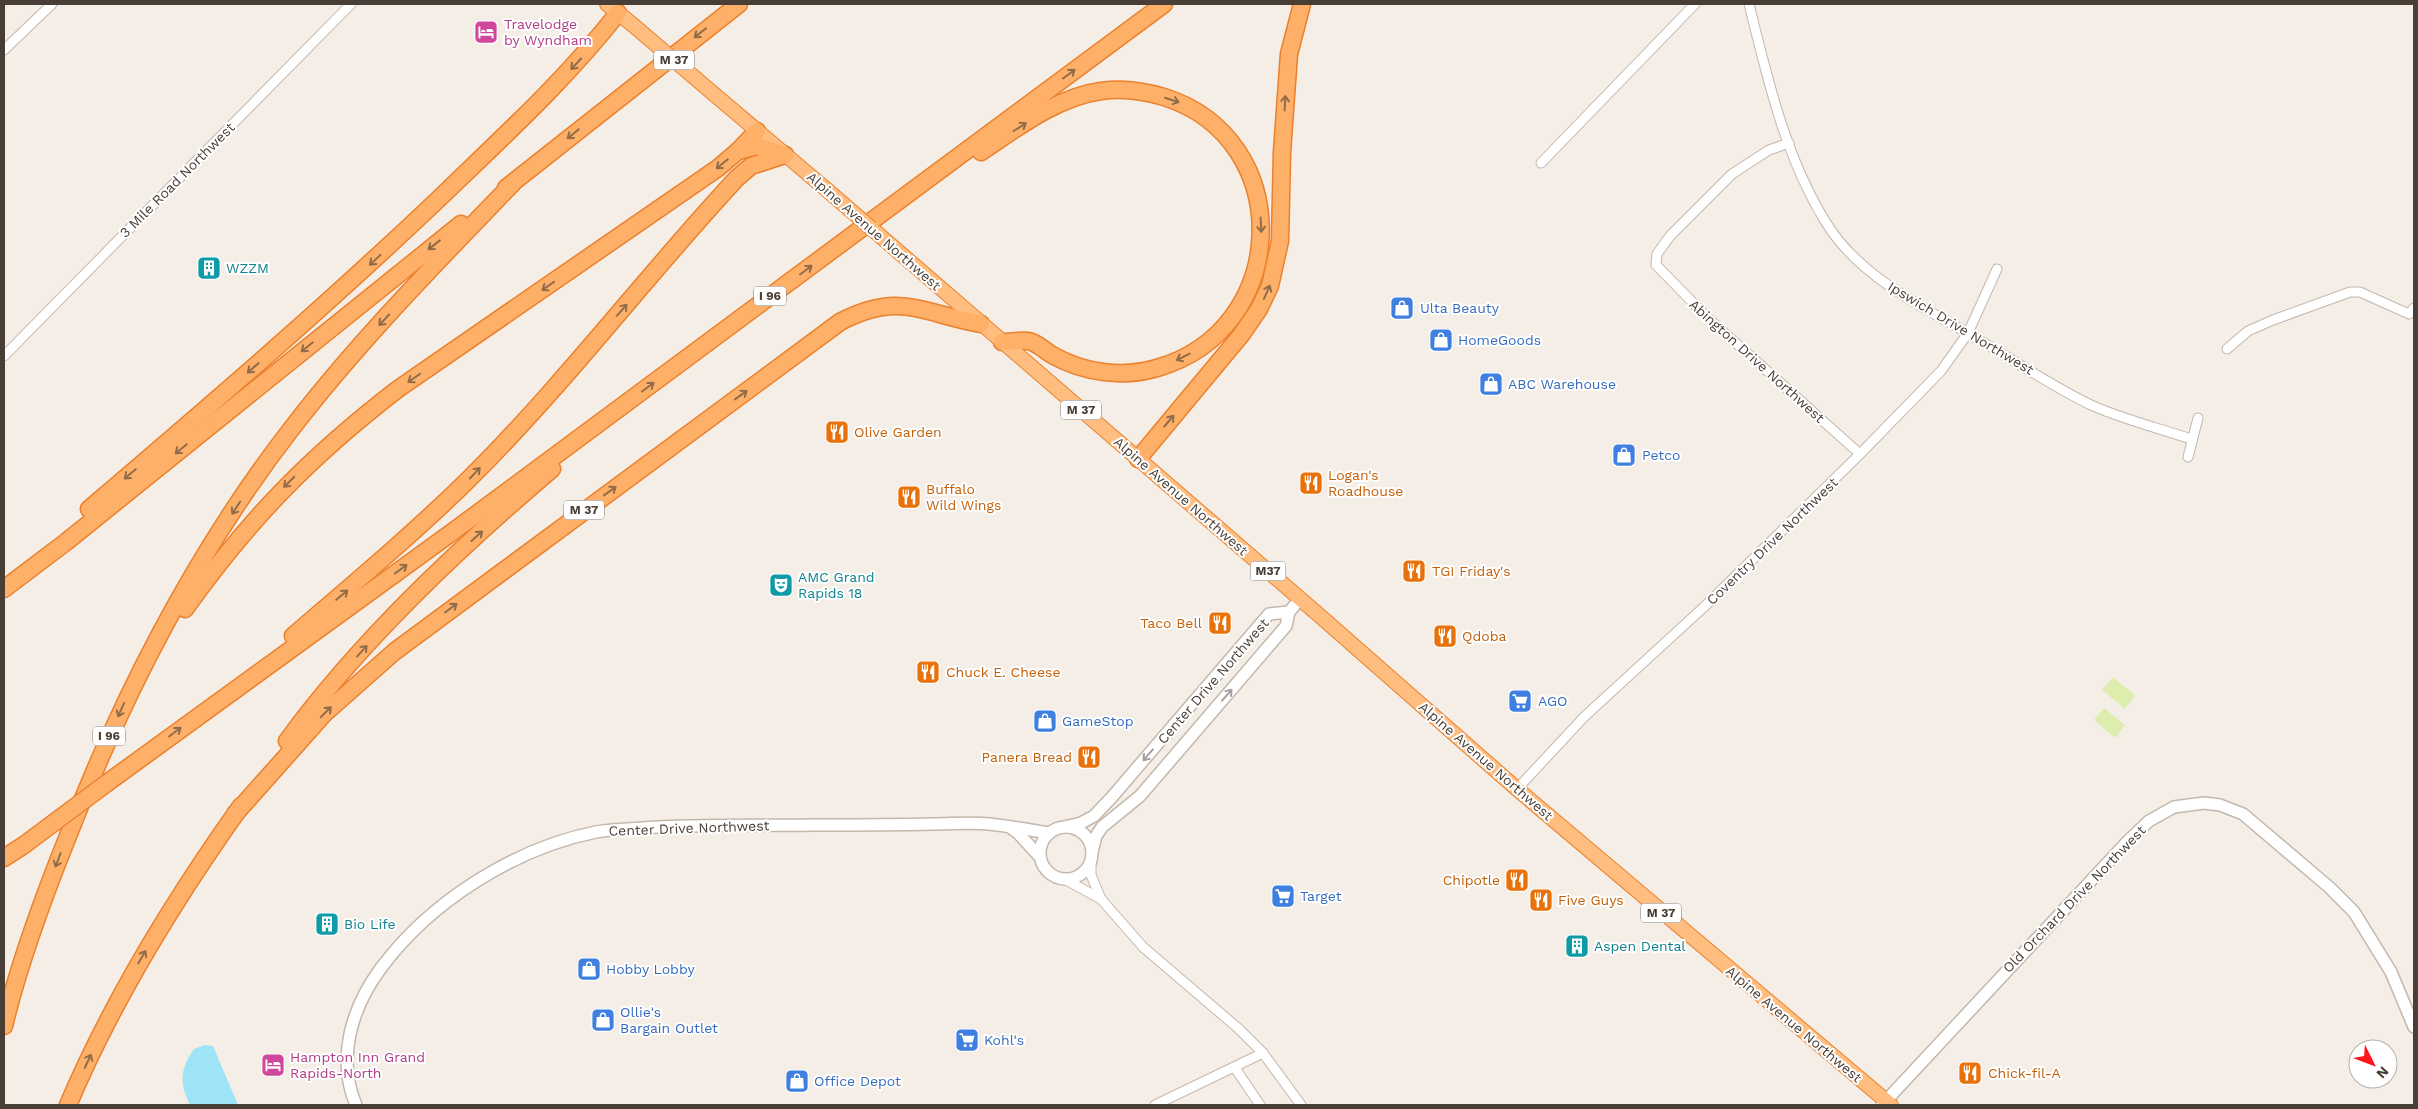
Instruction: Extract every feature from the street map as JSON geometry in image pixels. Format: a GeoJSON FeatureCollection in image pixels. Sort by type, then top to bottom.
{"type":"FeatureCollection","features":[{"type":"Feature","properties":{"kind":"highway","name":"I 96"},"geometry":{"type":"LineString","coordinates":[[4,1026],[37,913],[90,779],[132,684],[178,601],[218,537],[291,429],[372,332],[513,182],[739,4]]}},
{"type":"Feature","properties":{"kind":"highway","name":"I 96"},"geometry":{"type":"LineString","coordinates":[[68,1105],[99,1037],[143,956],[193,875],[298,727],[337,679],[386,626],[472,541],[585,441],[609,416],[1164,4]]}},
{"type":"Feature","properties":{"kind":"highway"},"geometry":{"type":"LineString","coordinates":[[1138,459],[1242,334],[1259,309],[1270,286],[1280,241],[1282,152],[1289,54],[1302,4]]}},
{"type":"Feature","properties":{"kind":"highway"},"geometry":{"type":"LineString","coordinates":[[6,587],[54,540],[376,259],[540,101],[588,50],[616,7]]}},
{"type":"Feature","properties":{"kind":"highway","name":"M 37"},"geometry":{"type":"LineString","coordinates":[[616,7],[633,25]]}},
{"type":"Feature","properties":{"kind":"highway","name":"Alpine Avenue Northwest"},"geometry":{"type":"LineString","coordinates":[[633,25],[910,261],[1517,789],[1886,1104]]}},
{"type":"Feature","properties":{"kind":"highway"},"geometry":{"type":"LineString","coordinates":[[932,176],[963,164],[1060,104],[1076,97],[1101,91],[1127,90],[1150,93],[1180,102],[1203,116],[1235,150],[1250,175],[1257,196],[1262,225],[1261,254],[1254,278],[1239,308],[1222,329],[1201,347],[1180,359],[1156,368],[1114,373],[1073,365],[1030,341],[1002,342]]}},
{"type":"Feature","properties":{"kind":"highway"},"geometry":{"type":"LineString","coordinates":[[132,684],[219,562],[287,483],[334,441],[398,389],[687,190],[738,151],[757,130]]}},
{"type":"Feature","properties":{"kind":"highway"},"geometry":{"type":"LineString","coordinates":[[738,151],[757,146],[785,155]]}},
{"type":"Feature","properties":{"kind":"highway"},"geometry":{"type":"LineString","coordinates":[[254,674],[277,650],[384,558],[469,480],[590,347],[737,178],[751,166],[785,155]]}},
{"type":"Feature","properties":{"kind":"highway"},"geometry":{"type":"LineString","coordinates":[[6,587],[513,182]]}},
{"type":"Feature","properties":{"kind":"highway","name":"M 37"},"geometry":{"type":"LineString","coordinates":[[235,814],[324,714],[394,652],[840,322],[859,312],[898,305],[918,307],[950,318],[981,324]]}},
{"type":"Feature","properties":{"kind":"highway"},"geometry":{"type":"LineString","coordinates":[[4,858],[609,416]]}},
{"type":"Feature","properties":{"kind":"street"},"geometry":{"type":"LineString","coordinates":[[4,50],[52,4]]}},
{"type":"Feature","properties":{"kind":"street","name":"3 Mile Road Northwest"},"geometry":{"type":"LineString","coordinates":[[4,356],[351,4]]}},
{"type":"Feature","properties":{"kind":"street"},"geometry":{"type":"LineString","coordinates":[[1541,163],[1695,4]]}},
{"type":"Feature","properties":{"kind":"street","name":"Ipswich Drive Northwest"},"geometry":{"type":"LineString","coordinates":[[1749,4],[1767,79],[1789,143],[1807,189],[1825,222],[1841,243],[1870,271],[1903,296],[2091,405],[2191,439]]}},
{"type":"Feature","properties":{"kind":"street","name":"Abington Drive Northwest"},"geometry":{"type":"LineString","coordinates":[[1789,143],[1769,150],[1732,174],[1670,236],[1657,254],[1656,265],[1710,319],[1860,454]]}},
{"type":"Feature","properties":{"kind":"street","name":"Coventry Drive Northwest"},"geometry":{"type":"LineString","coordinates":[[1517,789],[1584,717],[1705,606],[1860,454],[1941,371],[1968,333],[1997,270]]}},
{"type":"Feature","properties":{"kind":"street"},"geometry":{"type":"LineString","coordinates":[[2227,349],[2248,332],[2273,320],[2350,292],[2360,292],[2409,314],[2414,308]]}},
{"type":"Feature","properties":{"kind":"street"},"geometry":{"type":"LineString","coordinates":[[2188,457],[2191,439],[2198,418]]}},
{"type":"Feature","properties":{"kind":"street"},"geometry":{"type":"LineString","coordinates":[[1289,612],[1300,599]]}},
{"type":"Feature","properties":{"kind":"street","name":"Center Drive Northwest"},"geometry":{"type":"LineString","coordinates":[[1064,827],[1082,823],[1094,816],[1123,785],[1269,614],[1289,612],[1286,626],[1140,796],[1102,827],[1096,836],[1091,856]]}},
{"type":"Feature","properties":{"kind":"street","name":"Old Orchard Drive Northwest"},"geometry":{"type":"LineString","coordinates":[[1886,1104],[2128,841],[2161,813],[2189,804],[2204,803],[2243,814],[2334,892],[2354,912],[2392,972],[2414,1026]]}},
{"type":"Feature","properties":{"kind":"street","name":"Center Drive Northwest"},"geometry":{"type":"LineString","coordinates":[[356,1105],[351,1094],[347,1056],[351,1024],[367,987],[388,958],[420,926],[458,894],[496,868],[538,849],[563,840],[598,832],[670,826],[988,824],[1049,833]]}},
{"type":"Feature","properties":{"kind":"street"},"geometry":{"type":"LineString","coordinates":[[1040,857],[1043,840],[1049,833],[1064,827],[1072,828],[1086,836],[1091,856],[1091,875],[1101,899],[1143,947],[1239,1029],[1263,1053],[1301,1105]]}},
{"type":"Feature","properties":{"kind":"street"},"geometry":{"type":"LineString","coordinates":[[1009,828],[1018,833],[1040,857],[1048,872],[1101,899]]}},
{"type":"Feature","properties":{"kind":"street"},"geometry":{"type":"LineString","coordinates":[[1064,879],[1080,874],[1091,856]]}},
{"type":"Feature","properties":{"kind":"street"},"geometry":{"type":"LineString","coordinates":[[1154,1105],[1263,1053]]}},
{"type":"Feature","properties":{"kind":"street"},"geometry":{"type":"LineString","coordinates":[[1235,1068],[1260,1105]]}},
{"type":"Feature","properties":{"kind":"green space"},"geometry":{"type":"Polygon","coordinates":[[[2113,677],[2135,695],[2125,709],[2102,690],[2113,677]]]}},
{"type":"Feature","properties":{"kind":"green space"},"geometry":{"type":"Polygon","coordinates":[[[2104,708],[2125,725],[2115,738],[2094,720],[2104,708]]]}},
{"type":"Feature","properties":{"kind":"water"},"geometry":{"type":"Polygon","coordinates":[[[205,1045],[213,1046],[238,1105],[190,1105],[184,1090],[184,1070],[189,1056],[194,1049],[205,1045]]]}},
{"type":"Feature","properties":{"kind":"place","name":"Travelodge by Wyndham"},"geometry":{"type":"Point","coordinates":[486,32]}},
{"type":"Feature","properties":{"kind":"place","name":"WZZM"},"geometry":{"type":"Point","coordinates":[209,268]}},
{"type":"Feature","properties":{"kind":"place","name":"Ulta Beauty"},"geometry":{"type":"Point","coordinates":[1402,308]}},
{"type":"Feature","properties":{"kind":"place","name":"HomeGoods"},"geometry":{"type":"Point","coordinates":[1441,340]}},
{"type":"Feature","properties":{"kind":"place","name":"ABC Warehouse"},"geometry":{"type":"Point","coordinates":[1491,384]}},
{"type":"Feature","properties":{"kind":"place","name":"Olive Garden"},"geometry":{"type":"Point","coordinates":[837,432]}},
{"type":"Feature","properties":{"kind":"place","name":"Petco"},"geometry":{"type":"Point","coordinates":[1624,455]}},
{"type":"Feature","properties":{"kind":"place","name":"Logan's Roadhouse"},"geometry":{"type":"Point","coordinates":[1311,483]}},
{"type":"Feature","properties":{"kind":"place","name":"Buffalo Wild Wings"},"geometry":{"type":"Point","coordinates":[909,497]}},
{"type":"Feature","properties":{"kind":"place","name":"TGI Friday's"},"geometry":{"type":"Point","coordinates":[1414,571]}},
{"type":"Feature","properties":{"kind":"place","name":"AMC Grand Rapids 18"},"geometry":{"type":"Point","coordinates":[781,585]}},
{"type":"Feature","properties":{"kind":"place","name":"Taco Bell"},"geometry":{"type":"Point","coordinates":[1220,623]}},
{"type":"Feature","properties":{"kind":"place","name":"Qdoba"},"geometry":{"type":"Point","coordinates":[1445,636]}},
{"type":"Feature","properties":{"kind":"place","name":"Chuck E. Cheese"},"geometry":{"type":"Point","coordinates":[928,672]}},
{"type":"Feature","properties":{"kind":"place","name":"AGO"},"geometry":{"type":"Point","coordinates":[1520,701]}},
{"type":"Feature","properties":{"kind":"place","name":"GameStop"},"geometry":{"type":"Point","coordinates":[1045,721]}},
{"type":"Feature","properties":{"kind":"place","name":"Panera Bread"},"geometry":{"type":"Point","coordinates":[1089,757]}},
{"type":"Feature","properties":{"kind":"place","name":"Chipotle"},"geometry":{"type":"Point","coordinates":[1517,880]}},
{"type":"Feature","properties":{"kind":"place","name":"Target"},"geometry":{"type":"Point","coordinates":[1283,896]}},
{"type":"Feature","properties":{"kind":"place","name":"Five Guys"},"geometry":{"type":"Point","coordinates":[1541,900]}},
{"type":"Feature","properties":{"kind":"place","name":"Bio Life"},"geometry":{"type":"Point","coordinates":[327,924]}},
{"type":"Feature","properties":{"kind":"place","name":"Aspen Dental"},"geometry":{"type":"Point","coordinates":[1577,946]}},
{"type":"Feature","properties":{"kind":"place","name":"Hobby Lobby"},"geometry":{"type":"Point","coordinates":[589,969]}},
{"type":"Feature","properties":{"kind":"place","name":"Ollie's Bargain Outlet"},"geometry":{"type":"Point","coordinates":[603,1020]}},
{"type":"Feature","properties":{"kind":"place","name":"Kohl's"},"geometry":{"type":"Point","coordinates":[967,1040]}},
{"type":"Feature","properties":{"kind":"place","name":"Hampton Inn Grand Rapids-North"},"geometry":{"type":"Point","coordinates":[273,1065]}},
{"type":"Feature","properties":{"kind":"place","name":"Chick-fil-A"},"geometry":{"type":"Point","coordinates":[1970,1073]}},
{"type":"Feature","properties":{"kind":"place","name":"Office Depot"},"geometry":{"type":"Point","coordinates":[797,1081]}}]}
